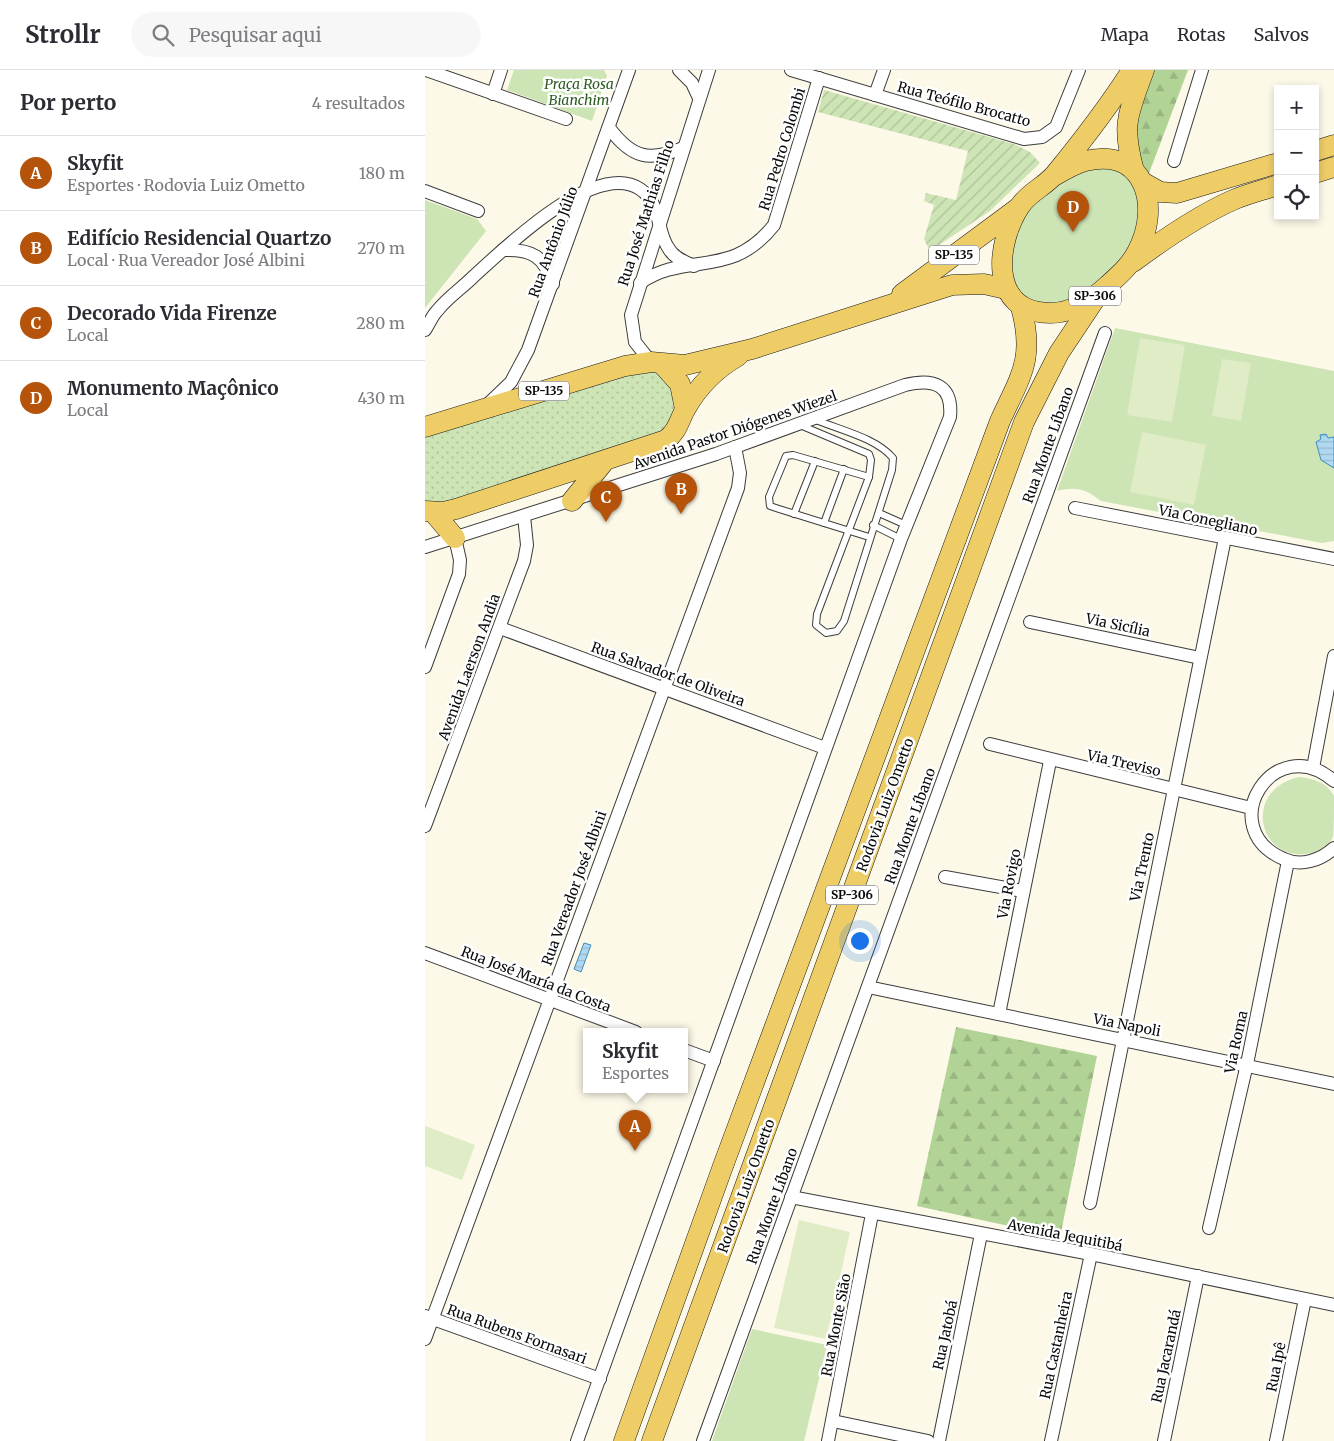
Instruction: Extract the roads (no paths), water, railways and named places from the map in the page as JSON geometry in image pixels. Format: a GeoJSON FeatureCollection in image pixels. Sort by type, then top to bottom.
{"type":"FeatureCollection","features":[{"type":"Feature","properties":{"kind":"main road","name":"SP-306"},"geometry":{"type":"LineString","coordinates":[[1054,176],[1104,112],[1132,70]]}},
{"type":"Feature","properties":{"kind":"main road","name":"SP-306"},"geometry":{"type":"LineString","coordinates":[[1139,177],[1116,162],[1085,161],[1054,176],[1029,195],[1019,207],[1008,230],[1002,252],[1002,272],[1007,289],[1021,307],[1039,312],[1062,312],[1079,306],[1099,294],[1128,266],[1145,236],[1149,216],[1149,200],[1139,177],[1126,135],[1126,121],[1144,70]]}},
{"type":"Feature","properties":{"kind":"main road"},"geometry":{"type":"LineString","coordinates":[[1319,150],[1334,145]]}},
{"type":"Feature","properties":{"kind":"main road"},"geometry":{"type":"LineString","coordinates":[[1139,177],[1160,192],[1177,193],[1274,164]]}},
{"type":"Feature","properties":{"kind":"main road"},"geometry":{"type":"LineString","coordinates":[[1319,172],[1334,167]]}},
{"type":"Feature","properties":{"kind":"main road"},"geometry":{"type":"LineString","coordinates":[[1224,180],[1219,186],[1219,195],[1224,200],[1234,200]]}},
{"type":"Feature","properties":{"kind":"main road"},"geometry":{"type":"LineString","coordinates":[[1128,266],[1190,223],[1234,200],[1274,186]]}},
{"type":"Feature","properties":{"kind":"main road","name":"SP-135"},"geometry":{"type":"LineString","coordinates":[[889,303],[1019,207]]}},
{"type":"Feature","properties":{"kind":"main road","name":"SP-135"},"geometry":{"type":"LineString","coordinates":[[425,427],[625,366],[685,365],[752,349],[889,303],[961,284],[984,284],[1007,289]]}},
{"type":"Feature","properties":{"kind":"main road","name":"Rodovia Luiz Ometto"},"geometry":{"type":"LineString","coordinates":[[652,1441],[1025,422],[1059,353],[1099,294]]}},
{"type":"Feature","properties":{"kind":"main road","name":"Rodovia Luiz Ometto"},"geometry":{"type":"LineString","coordinates":[[624,1441],[723,1166],[1001,422],[1023,371],[1028,349],[1027,328],[1021,307]]}},
{"type":"Feature","properties":{"kind":"main road","name":"SP-135"},"geometry":{"type":"LineString","coordinates":[[429,511],[457,509],[666,440],[677,429],[685,409],[717,370],[752,349]]}},
{"type":"Feature","properties":{"kind":"main road"},"geometry":{"type":"LineString","coordinates":[[657,364],[680,384],[685,409]]}},
{"type":"Feature","properties":{"kind":"main road"},"geometry":{"type":"LineString","coordinates":[[572,501],[603,462]]}},
{"type":"Feature","properties":{"kind":"main road"},"geometry":{"type":"LineString","coordinates":[[429,511],[455,538]]}},
{"type":"Feature","properties":{"kind":"street"},"geometry":{"type":"LineString","coordinates":[[426,70],[565,119]]}},
{"type":"Feature","properties":{"kind":"street"},"geometry":{"type":"LineString","coordinates":[[493,94],[501,70]]}},
{"type":"Feature","properties":{"kind":"street"},"geometry":{"type":"LineString","coordinates":[[679,70],[692,84],[699,98]]}},
{"type":"Feature","properties":{"kind":"street","name":"Rua José Mathias Filho"},"geometry":{"type":"LineString","coordinates":[[657,364],[635,342],[631,315],[709,70]]}},
{"type":"Feature","properties":{"kind":"street","name":"Rua Teófilo Brocatto"},"geometry":{"type":"LineString","coordinates":[[791,70],[1024,139],[1042,137],[1056,127],[1061,119],[1079,70]]}},
{"type":"Feature","properties":{"kind":"street"},"geometry":{"type":"LineString","coordinates":[[875,95],[884,70]]}},
{"type":"Feature","properties":{"kind":"street"},"geometry":{"type":"LineString","coordinates":[[1173,161],[1202,70]]}},
{"type":"Feature","properties":{"kind":"street","name":"Rua Antônio Júlio"},"geometry":{"type":"LineString","coordinates":[[480,411],[500,394],[520,366],[534,336],[610,129],[626,72]]}},
{"type":"Feature","properties":{"kind":"street","name":"Rua Pedro Colombi"},"geometry":{"type":"LineString","coordinates":[[640,283],[662,271],[732,258],[752,248],[764,238],[774,225],[819,78]]}},
{"type":"Feature","properties":{"kind":"street"},"geometry":{"type":"LineString","coordinates":[[610,129],[627,148],[638,154],[655,156],[683,148]]}},
{"type":"Feature","properties":{"kind":"street"},"geometry":{"type":"LineString","coordinates":[[425,330],[437,310],[503,250],[559,205],[587,191],[612,183],[631,185],[649,198],[660,220],[669,249],[677,257],[694,266]]}},
{"type":"Feature","properties":{"kind":"street"},"geometry":{"type":"LineString","coordinates":[[425,191],[478,211]]}},
{"type":"Feature","properties":{"kind":"street"},"geometry":{"type":"LineString","coordinates":[[503,250],[514,250],[534,255],[548,270],[553,284]]}},
{"type":"Feature","properties":{"kind":"street","name":"Rua Monte Líbano"},"geometry":{"type":"LineString","coordinates":[[703,1441],[1105,333]]}},
{"type":"Feature","properties":{"kind":"street","name":"Avenida Pastor Diógenes Wiezel"},"geometry":{"type":"LineString","coordinates":[[425,548],[735,447],[915,382],[926,382],[941,387],[949,400],[949,418],[906,525]]}},
{"type":"Feature","properties":{"kind":"street","name":"Rua Vereador José Albini"},"geometry":{"type":"LineString","coordinates":[[425,1339],[429,1317],[738,488],[740,467],[735,447]]}},
{"type":"Feature","properties":{"kind":"street","name":"Via Conegliano"},"geometry":{"type":"LineString","coordinates":[[1075,508],[1334,559]]}},
{"type":"Feature","properties":{"kind":"street","name":"Avenida Laerson Andia"},"geometry":{"type":"LineString","coordinates":[[425,826],[524,561],[527,545],[524,516]]}},
{"type":"Feature","properties":{"kind":"street"},"geometry":{"type":"LineString","coordinates":[[577,1441],[906,525]]}},
{"type":"Feature","properties":{"kind":"street"},"geometry":{"type":"LineString","coordinates":[[425,666],[459,574],[460,560],[455,538]]}},
{"type":"Feature","properties":{"kind":"street","name":"Via Trento"},"geometry":{"type":"LineString","coordinates":[[1090,1203],[1225,538]]}},
{"type":"Feature","properties":{"kind":"street","name":"Via Sicília"},"geometry":{"type":"LineString","coordinates":[[1030,622],[1200,658]]}},
{"type":"Feature","properties":{"kind":"street","name":"Rua Salvador de Oliveira"},"geometry":{"type":"LineString","coordinates":[[499,628],[825,748]]}},
{"type":"Feature","properties":{"kind":"street"},"geometry":{"type":"LineString","coordinates":[[1313,768],[1331,684],[1334,656]]}},
{"type":"Feature","properties":{"kind":"street","name":"Via Treviso"},"geometry":{"type":"LineString","coordinates":[[990,744],[1049,761],[1251,808]]}},
{"type":"Feature","properties":{"kind":"street","name":"Via Rovigo"},"geometry":{"type":"LineString","coordinates":[[999,1014],[1049,761]]}},
{"type":"Feature","properties":{"kind":"street"},"geometry":{"type":"LineString","coordinates":[[1334,781],[1313,768],[1299,766],[1285,768],[1273,774],[1262,783],[1255,795],[1251,808],[1252,826],[1260,842],[1272,854],[1288,861],[1304,862],[1320,858],[1334,848]]}},
{"type":"Feature","properties":{"kind":"street","name":"Via Roma"},"geometry":{"type":"LineString","coordinates":[[1209,1228],[1247,1064],[1288,861]]}},
{"type":"Feature","properties":{"kind":"street"},"geometry":{"type":"LineString","coordinates":[[945,877],[1023,891]]}},
{"type":"Feature","properties":{"kind":"street","name":"Rua José María da Costa"},"geometry":{"type":"LineString","coordinates":[[425,953],[625,1028]]}},
{"type":"Feature","properties":{"kind":"street","name":"Via Napoli"},"geometry":{"type":"LineString","coordinates":[[868,986],[913,997],[1247,1064],[1334,1084]]}},
{"type":"Feature","properties":{"kind":"street"},"geometry":{"type":"LineString","coordinates":[[688,1051],[714,1061]]}},
{"type":"Feature","properties":{"kind":"street","name":"Avenida Jequitibá"},"geometry":{"type":"LineString","coordinates":[[791,1197],[872,1214],[1091,1254],[1334,1305]]}},
{"type":"Feature","properties":{"kind":"street","name":"Rua Monte Sião"},"geometry":{"type":"LineString","coordinates":[[829,1441],[872,1214]]}},
{"type":"Feature","properties":{"kind":"street","name":"Rua Jatobá"},"geometry":{"type":"LineString","coordinates":[[939,1441],[981,1234]]}},
{"type":"Feature","properties":{"kind":"street","name":"Rua Castanheira"},"geometry":{"type":"LineString","coordinates":[[1051,1441],[1091,1254]]}},
{"type":"Feature","properties":{"kind":"street","name":"Rua Jacarandá"},"geometry":{"type":"LineString","coordinates":[[1164,1441],[1197,1276]]}},
{"type":"Feature","properties":{"kind":"street","name":"Rua Ipê"},"geometry":{"type":"LineString","coordinates":[[1276,1441],[1305,1299]]}},
{"type":"Feature","properties":{"kind":"street","name":"Rua Rubens Fornasari"},"geometry":{"type":"LineString","coordinates":[[429,1317],[600,1380]]}},
{"type":"Feature","properties":{"kind":"street"},"geometry":{"type":"LineString","coordinates":[[833,1421],[928,1441]]}},
{"type":"Feature","properties":{"kind":"lane"},"geometry":{"type":"LineString","coordinates":[[799,425],[869,454],[871,460],[869,477],[817,614],[816,625],[826,633],[837,631],[844,621],[869,537],[879,513],[892,470],[893,458],[886,450],[876,444],[814,419]]}},
{"type":"Feature","properties":{"kind":"lane"},"geometry":{"type":"LineString","coordinates":[[869,477],[793,455],[786,456],[769,497],[770,506],[869,537]]}},
{"type":"Feature","properties":{"kind":"lane"},"geometry":{"type":"LineString","coordinates":[[795,514],[815,461]]}},
{"type":"Feature","properties":{"kind":"lane"},"geometry":{"type":"LineString","coordinates":[[824,523],[843,469]]}},
{"type":"Feature","properties":{"kind":"lane"},"geometry":{"type":"LineString","coordinates":[[879,513],[906,525]]}},
{"type":"Feature","properties":{"kind":"lane"},"geometry":{"type":"LineString","coordinates":[[873,525],[901,539]]}},
{"type":"Feature","properties":{"kind":"water"},"geometry":{"type":"Polygon","coordinates":[[[1326,434],[1328,438],[1334,437],[1334,468],[1321,460],[1316,442],[1321,439],[1320,435],[1326,434]]]}},
{"type":"Feature","properties":{"kind":"water"},"geometry":{"type":"Polygon","coordinates":[[[584,943],[591,945],[581,972],[574,969],[584,943]]]}},
{"type":"Feature","properties":{"kind":"place","name":"Monumento Maçônico"},"geometry":{"type":"Point","coordinates":[1073,232]}},
{"type":"Feature","properties":{"kind":"place","name":"Edifício Residencial Quartzo"},"geometry":{"type":"Point","coordinates":[681,514]}},
{"type":"Feature","properties":{"kind":"place","name":"Decorado Vida Firenze"},"geometry":{"type":"Point","coordinates":[606,522]}},
{"type":"Feature","properties":{"kind":"place","name":"Skyfit"},"geometry":{"type":"Point","coordinates":[635,1151]}},
{"type":"Feature","properties":{"kind":"park label","name":"Praça Rosa Bianchim"},"geometry":{"type":"Point","coordinates":[579,92]}}]}
